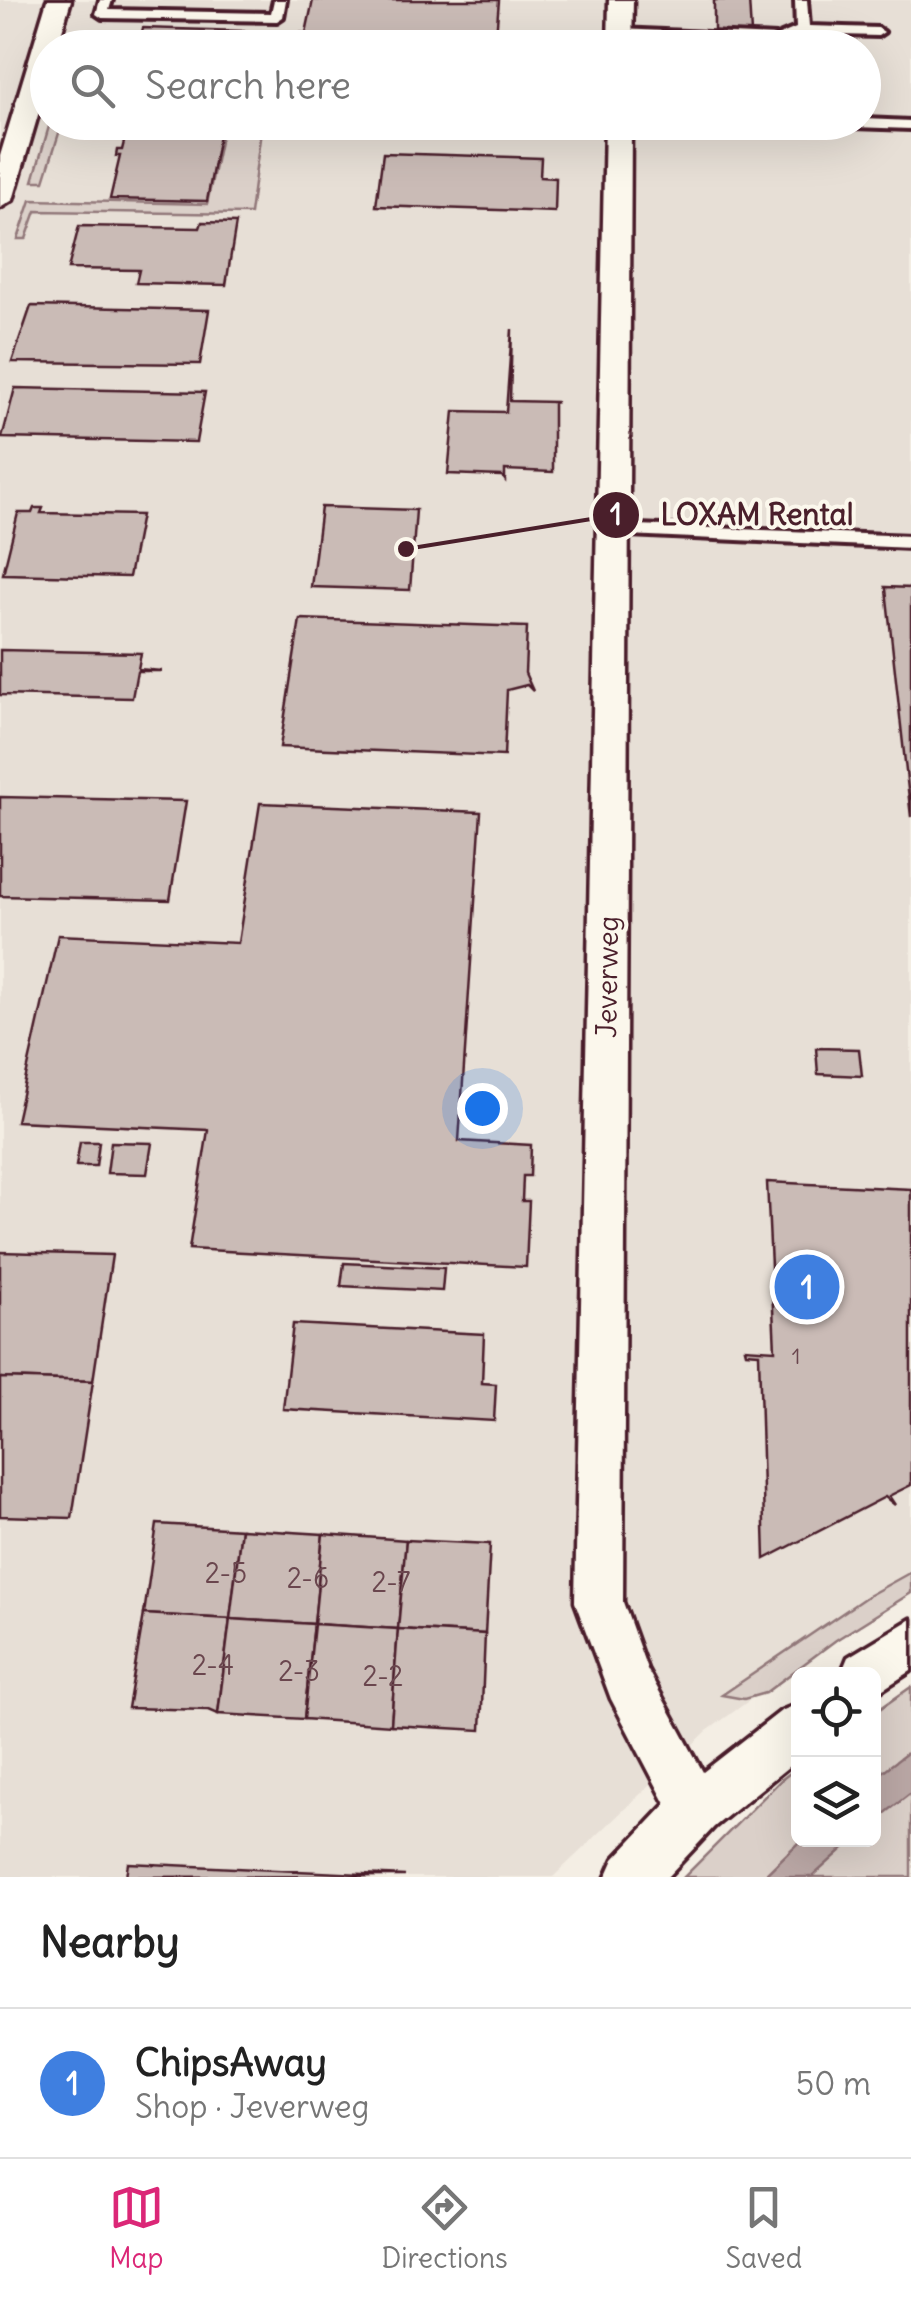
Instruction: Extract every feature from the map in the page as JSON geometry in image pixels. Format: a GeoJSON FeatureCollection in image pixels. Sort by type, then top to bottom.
{"type":"FeatureCollection","features":[{"type":"Feature","properties":{"kind":"street"},"geometry":{"type":"LineString","coordinates":[[51,30],[60,0]]}},
{"type":"Feature","properties":{"kind":"street"},"geometry":{"type":"LineString","coordinates":[[620,30],[621,0]]}},
{"type":"Feature","properties":{"kind":"street"},"geometry":{"type":"LineString","coordinates":[[0,200],[30,100]]}},
{"type":"Feature","properties":{"kind":"street","name":"Jeverweg"},"geometry":{"type":"LineString","coordinates":[[618,140],[599,1602],[628,1682],[696,1809]]}},
{"type":"Feature","properties":{"kind":"street"},"geometry":{"type":"LineString","coordinates":[[876,1667],[911,1642]]}},
{"type":"Feature","properties":{"kind":"street"},"geometry":{"type":"LineString","coordinates":[[632,1877],[696,1809],[791,1734]]}},
{"type":"Feature","properties":{"kind":"lane"},"geometry":{"type":"LineString","coordinates":[[106,0],[102,14],[277,16],[280,0]]}},
{"type":"Feature","properties":{"kind":"lane"},"geometry":{"type":"LineString","coordinates":[[190,15],[194,0]]}},
{"type":"Feature","properties":{"kind":"lane"},"geometry":{"type":"LineString","coordinates":[[802,0],[803,30]]}},
{"type":"Feature","properties":{"kind":"lane"},"geometry":{"type":"LineString","coordinates":[[881,124],[911,125]]}},
{"type":"Feature","properties":{"kind":"lane"},"geometry":{"type":"LineString","coordinates":[[613,530],[911,542]]}},
{"type":"Feature","properties":{"kind":"shaded area"},"geometry":{"type":"Polygon","coordinates":[[[0,0],[911,0],[911,1583],[707,1731],[553,1877],[0,1877],[0,0]]]}},
{"type":"Feature","properties":{"kind":"shaded area"},"geometry":{"type":"Polygon","coordinates":[[[45,140],[57,140],[44,181],[33,181],[45,140]]]}},
{"type":"Feature","properties":{"kind":"shaded area"},"geometry":{"type":"Polygon","coordinates":[[[220,140],[260,140],[250,214],[36,211],[26,239],[18,239],[31,200],[207,204],[220,140]]]}},
{"type":"Feature","properties":{"kind":"shaded area"},"geometry":{"type":"Polygon","coordinates":[[[911,1572],[911,1593],[800,1667],[791,1667],[791,1674],[765,1693],[744,1699],[722,1695],[866,1597],[911,1572]]]}},
{"type":"Feature","properties":{"kind":"shaded area"},"geometry":{"type":"Polygon","coordinates":[[[911,1687],[911,1877],[684,1877],[791,1772],[791,1847],[881,1847],[881,1708],[911,1687]]]}},
{"type":"Feature","properties":{"kind":"shaded area"},"geometry":{"type":"Polygon","coordinates":[[[911,1750],[911,1793],[881,1817],[881,1773],[911,1750]]]}},
{"type":"Feature","properties":{"kind":"shaded area"},"geometry":{"type":"Polygon","coordinates":[[[794,1847],[845,1847],[812,1877],[763,1877],[794,1847]]]}},
{"type":"Feature","properties":{"kind":"building"},"geometry":{"type":"Polygon","coordinates":[[[313,0],[499,0],[496,30],[307,30],[313,0]]]}},
{"type":"Feature","properties":{"kind":"building"},"geometry":{"type":"Polygon","coordinates":[[[714,0],[749,0],[751,30],[714,30],[714,0]]]}},
{"type":"Feature","properties":{"kind":"building"},"geometry":{"type":"Polygon","coordinates":[[[143,28],[208,30],[142,30],[143,28]]]}},
{"type":"Feature","properties":{"kind":"building"},"geometry":{"type":"Polygon","coordinates":[[[124,140],[218,140],[207,201],[110,199],[120,156],[116,156],[117,150],[122,150],[124,140]]]}},
{"type":"Feature","properties":{"kind":"building"},"geometry":{"type":"Polygon","coordinates":[[[383,153],[541,158],[540,177],[556,178],[555,212],[376,206],[383,153]]]}},
{"type":"Feature","properties":{"kind":"building"},"geometry":{"type":"Polygon","coordinates":[[[202,222],[236,223],[226,285],[136,283],[139,270],[68,269],[79,226],[200,228],[202,222]]]}},
{"type":"Feature","properties":{"kind":"building"},"geometry":{"type":"Polygon","coordinates":[[[31,306],[209,310],[200,364],[12,362],[31,306]]]}},
{"type":"Feature","properties":{"kind":"building"},"geometry":{"type":"Polygon","coordinates":[[[512,329],[510,401],[557,402],[553,403],[553,472],[505,470],[505,480],[502,476],[448,474],[454,411],[506,412],[512,329]]]}},
{"type":"Feature","properties":{"kind":"building"},"geometry":{"type":"Polygon","coordinates":[[[15,388],[205,392],[196,442],[2,438],[15,388]]]}},
{"type":"Feature","properties":{"kind":"building"},"geometry":{"type":"Polygon","coordinates":[[[321,507],[416,510],[410,590],[311,587],[321,507]]]}},
{"type":"Feature","properties":{"kind":"building"},"geometry":{"type":"Polygon","coordinates":[[[34,508],[43,508],[41,513],[141,515],[129,577],[3,574],[18,513],[32,513],[34,508]]]}},
{"type":"Feature","properties":{"kind":"building"},"geometry":{"type":"Polygon","coordinates":[[[911,588],[911,817],[886,589],[911,588]]]}},
{"type":"Feature","properties":{"kind":"building"},"geometry":{"type":"Polygon","coordinates":[[[300,619],[527,627],[525,673],[533,691],[527,685],[507,690],[504,756],[280,747],[300,619]]]}},
{"type":"Feature","properties":{"kind":"building"},"geometry":{"type":"Polygon","coordinates":[[[0,650],[141,653],[138,669],[162,671],[137,671],[132,698],[0,695],[0,650]]]}},
{"type":"Feature","properties":{"kind":"building"},"geometry":{"type":"Polygon","coordinates":[[[0,797],[186,801],[170,900],[0,896],[0,797]]]}},
{"type":"Feature","properties":{"kind":"building"},"geometry":{"type":"Polygon","coordinates":[[[260,803],[481,812],[459,1141],[531,1145],[530,1176],[523,1176],[522,1201],[529,1201],[526,1267],[189,1249],[208,1130],[16,1121],[58,935],[238,943],[260,803]]]}},
{"type":"Feature","properties":{"kind":"building"},"geometry":{"type":"Polygon","coordinates":[[[816,1048],[859,1049],[862,1076],[818,1074],[816,1048]]]}},
{"type":"Feature","properties":{"kind":"building"},"geometry":{"type":"Polygon","coordinates":[[[80,1142],[99,1142],[96,1166],[76,1166],[80,1142]]]}},
{"type":"Feature","properties":{"kind":"building"},"geometry":{"type":"Polygon","coordinates":[[[111,1142],[152,1143],[147,1174],[107,1173],[111,1142]]]}},
{"type":"Feature","properties":{"kind":"building"},"geometry":{"type":"Polygon","coordinates":[[[767,1182],[911,1189],[911,1485],[889,1496],[895,1505],[885,1497],[765,1559],[759,1353],[746,1352],[745,1348],[775,1350],[767,1182]]]}},
{"type":"Feature","properties":{"kind":"building"},"geometry":{"type":"Polygon","coordinates":[[[0,1252],[112,1255],[93,1381],[0,1378],[0,1252]]]}},
{"type":"Feature","properties":{"kind":"building"},"geometry":{"type":"Polygon","coordinates":[[[344,1263],[444,1268],[442,1291],[341,1286],[344,1263]]]}},
{"type":"Feature","properties":{"kind":"building"},"geometry":{"type":"Polygon","coordinates":[[[293,1324],[484,1334],[482,1383],[496,1384],[494,1421],[283,1409],[293,1324]]]}},
{"type":"Feature","properties":{"kind":"building"},"geometry":{"type":"Polygon","coordinates":[[[0,1378],[93,1381],[72,1518],[0,1516],[0,1378]]]}},
{"type":"Feature","properties":{"kind":"building"},"geometry":{"type":"Polygon","coordinates":[[[157,1524],[241,1529],[230,1619],[144,1614],[157,1524]]]}},
{"type":"Feature","properties":{"kind":"building"},"geometry":{"type":"Polygon","coordinates":[[[241,1529],[323,1534],[314,1624],[230,1619],[241,1529]]]}},
{"type":"Feature","properties":{"kind":"building"},"geometry":{"type":"Polygon","coordinates":[[[323,1534],[406,1540],[398,1629],[314,1624],[323,1534]]]}},
{"type":"Feature","properties":{"kind":"building"},"geometry":{"type":"Polygon","coordinates":[[[406,1540],[490,1544],[485,1634],[398,1629],[406,1540]]]}},
{"type":"Feature","properties":{"kind":"building"},"geometry":{"type":"Polygon","coordinates":[[[144,1614],[230,1619],[218,1714],[209,1710],[128,1708],[144,1614]]]}},
{"type":"Feature","properties":{"kind":"building"},"geometry":{"type":"Polygon","coordinates":[[[230,1619],[314,1624],[304,1719],[218,1714],[230,1619]]]}},
{"type":"Feature","properties":{"kind":"building"},"geometry":{"type":"Polygon","coordinates":[[[314,1624],[398,1629],[391,1725],[304,1719],[314,1624]]]}},
{"type":"Feature","properties":{"kind":"building"},"geometry":{"type":"Polygon","coordinates":[[[398,1629],[485,1634],[481,1730],[391,1725],[398,1629]]]}},
{"type":"Feature","properties":{"kind":"building"},"geometry":{"type":"Polygon","coordinates":[[[128,1863],[405,1876],[126,1877],[128,1863]]]}},
{"type":"Feature","properties":{"kind":"place","name":"LOXAM Rental"},"geometry":{"type":"Point","coordinates":[406,549]}},
{"type":"Feature","properties":{"kind":"place","name":"ChipsAway"},"geometry":{"type":"Point","coordinates":[807,1287]}}]}
